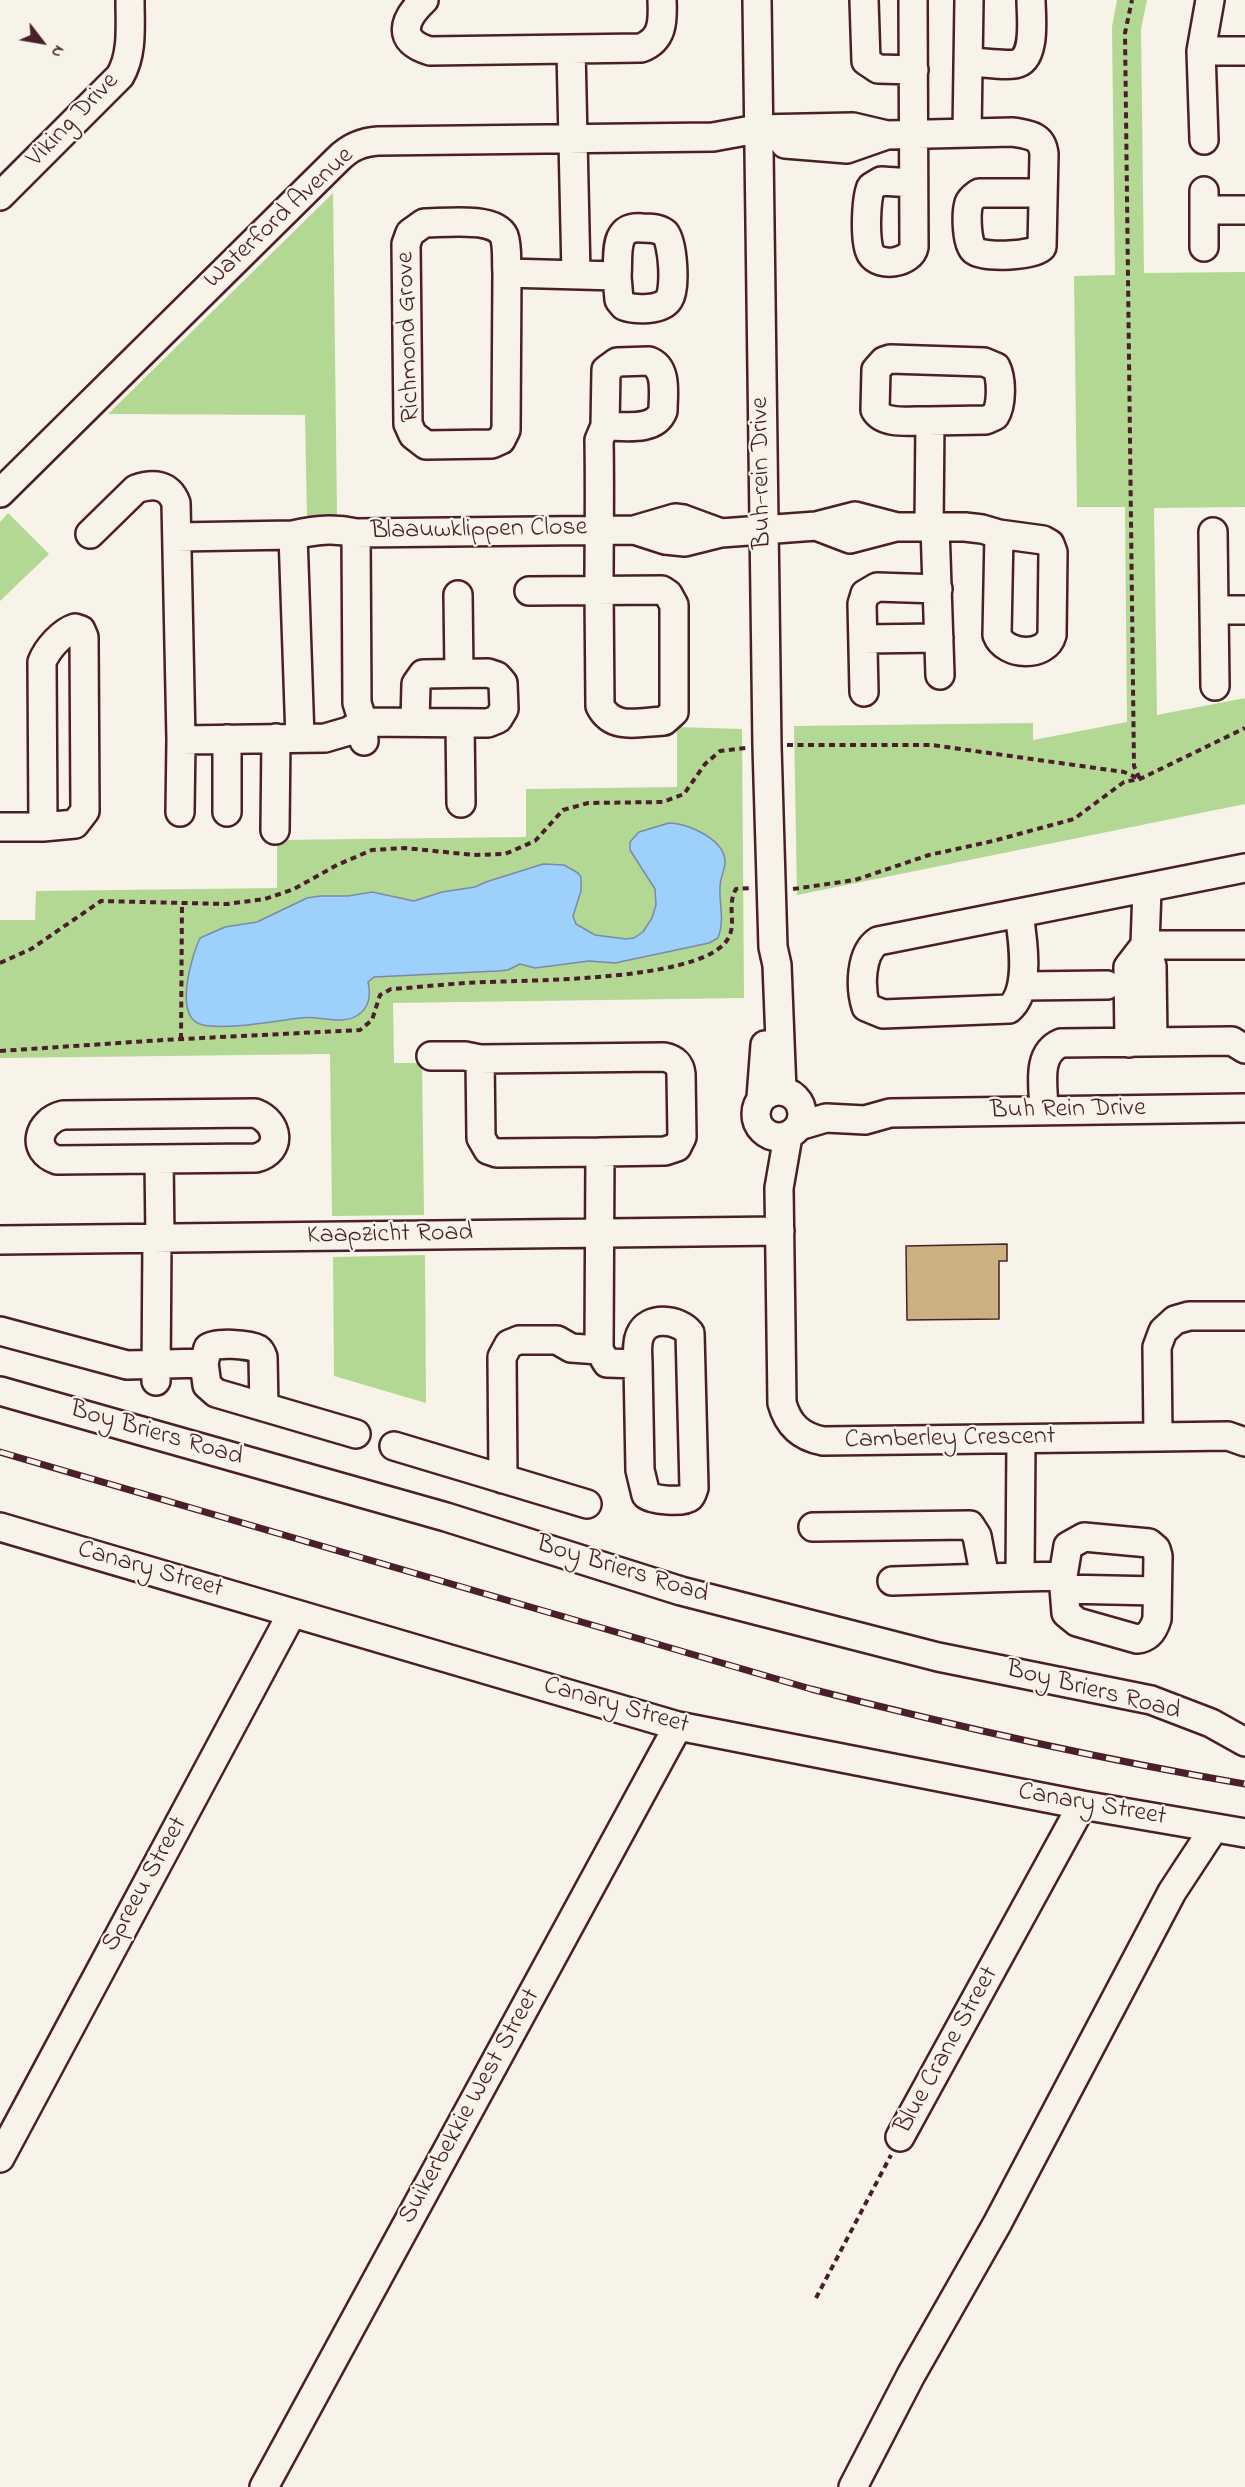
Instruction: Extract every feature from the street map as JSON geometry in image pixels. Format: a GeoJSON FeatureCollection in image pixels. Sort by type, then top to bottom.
{"type":"FeatureCollection","features":[{"type":"Feature","properties":{"kind":"street","name":"Viking Drive"},"geometry":{"type":"LineString","coordinates":[[0,196],[120,76],[125,68],[129,51],[130,0]]}},
{"type":"Feature","properties":{"kind":"street"},"geometry":{"type":"LineString","coordinates":[[424,0],[410,14],[407,25],[408,38],[417,47],[430,51],[641,48],[650,45],[660,31],[662,0]]}},
{"type":"Feature","properties":{"kind":"street","name":"Buh-rein Drive"},"geometry":{"type":"LineString","coordinates":[[757,0],[757,137],[767,746],[773,947],[769,963],[780,1095]]}},
{"type":"Feature","properties":{"kind":"street"},"geometry":{"type":"LineString","coordinates":[[864,0],[866,61],[878,69],[914,70]]}},
{"type":"Feature","properties":{"kind":"street"},"geometry":{"type":"LineString","coordinates":[[913,0],[914,70],[900,135],[913,183]]}},
{"type":"Feature","properties":{"kind":"street"},"geometry":{"type":"LineString","coordinates":[[967,133],[969,0]]}},
{"type":"Feature","properties":{"kind":"street"},"geometry":{"type":"LineString","coordinates":[[968,62],[1016,64],[1026,57],[1031,44],[1031,0]]}},
{"type":"Feature","properties":{"kind":"street"},"geometry":{"type":"LineString","coordinates":[[1204,140],[1201,51],[1210,0]]}},
{"type":"Feature","properties":{"kind":"street"},"geometry":{"type":"LineString","coordinates":[[571,50],[576,274]]}},
{"type":"Feature","properties":{"kind":"street"},"geometry":{"type":"LineString","coordinates":[[1201,51],[1245,51]]}},
{"type":"Feature","properties":{"kind":"street","name":"Waterford Avenue"},"geometry":{"type":"LineString","coordinates":[[0,493],[352,147],[378,141],[757,137],[853,127],[900,135],[1013,132],[1038,138],[1043,146],[1043,192]]}},
{"type":"Feature","properties":{"kind":"street"},"geometry":{"type":"LineString","coordinates":[[1204,247],[1204,200],[1245,210]]}},
{"type":"Feature","properties":{"kind":"street","name":"Richmond Grove"},"geometry":{"type":"LineString","coordinates":[[424,223],[489,224],[498,229],[506,243],[507,273],[507,430],[501,440],[492,444],[426,444],[412,435],[408,424],[406,244],[410,233],[424,223]]}},
{"type":"Feature","properties":{"kind":"street"},"geometry":{"type":"LineString","coordinates":[[507,273],[617,276]]}},
{"type":"Feature","properties":{"kind":"street"},"geometry":{"type":"LineString","coordinates":[[890,359],[972,361],[989,363],[996,367],[999,376],[999,407],[995,416],[986,420],[929,421],[891,420],[879,416],[875,410],[875,373],[880,364],[890,359]]}},
{"type":"Feature","properties":{"kind":"street"},"geometry":{"type":"LineString","coordinates":[[929,421],[940,675]]}},
{"type":"Feature","properties":{"kind":"street"},"geometry":{"type":"LineString","coordinates":[[529,591],[599,591],[662,590],[672,598],[674,605],[674,712],[664,721],[615,722],[604,714],[600,705],[599,591],[599,530],[600,440],[605,426]]}},
{"type":"Feature","properties":{"kind":"street"},"geometry":{"type":"LineString","coordinates":[[90,534],[136,489],[157,486],[173,494],[176,503],[177,537],[180,812]]}},
{"type":"Feature","properties":{"kind":"street","name":"Blaauwklippen Close"},"geometry":{"type":"LineString","coordinates":[[364,733],[357,703],[356,533],[634,530],[675,518],[722,533],[816,526],[850,539],[897,527],[932,527]]}},
{"type":"Feature","properties":{"kind":"street"},"geometry":{"type":"LineString","coordinates":[[932,527],[965,527],[999,534]]}},
{"type":"Feature","properties":{"kind":"street"},"geometry":{"type":"LineString","coordinates":[[177,537],[293,536],[321,529],[356,533]]}},
{"type":"Feature","properties":{"kind":"street"},"geometry":{"type":"LineString","coordinates":[[1213,532],[1215,686]]}},
{"type":"Feature","properties":{"kind":"street"},"geometry":{"type":"LineString","coordinates":[[275,830],[288,738],[293,536]]}},
{"type":"Feature","properties":{"kind":"street"},"geometry":{"type":"LineString","coordinates":[[864,692],[862,604],[865,594],[871,589],[938,589]]}},
{"type":"Feature","properties":{"kind":"street"},"geometry":{"type":"LineString","coordinates":[[458,595],[459,673]]}},
{"type":"Feature","properties":{"kind":"street"},"geometry":{"type":"LineString","coordinates":[[1214,610],[1245,610]]}},
{"type":"Feature","properties":{"kind":"street"},"geometry":{"type":"LineString","coordinates":[[0,827],[43,827],[75,824],[85,811],[84,637],[78,628],[72,628],[47,651],[42,662],[43,827]]}},
{"type":"Feature","properties":{"kind":"street"},"geometry":{"type":"LineString","coordinates":[[863,639],[939,638]]}},
{"type":"Feature","properties":{"kind":"street"},"geometry":{"type":"LineString","coordinates":[[181,740],[325,738],[350,731],[364,733],[415,722],[488,723],[498,719],[504,709],[501,678],[489,673],[429,673],[418,679],[415,722]]}},
{"type":"Feature","properties":{"kind":"street"},"geometry":{"type":"LineString","coordinates":[[460,723],[461,803]]}},
{"type":"Feature","properties":{"kind":"street"},"geometry":{"type":"LineString","coordinates":[[227,739],[227,812]]}},
{"type":"Feature","properties":{"kind":"street"},"geometry":{"type":"LineString","coordinates":[[1019,914],[1023,986],[1013,1006],[1002,1011],[883,1014],[870,1010],[864,1003],[863,965],[869,950],[878,941],[1245,868]]}},
{"type":"Feature","properties":{"kind":"street"},"geometry":{"type":"LineString","coordinates":[[1141,1042],[1152,966],[1145,945],[1147,889]]}},
{"type":"Feature","properties":{"kind":"street"},"geometry":{"type":"LineString","coordinates":[[1145,945],[1245,945]]}},
{"type":"Feature","properties":{"kind":"street"},"geometry":{"type":"LineString","coordinates":[[1023,986],[1107,985]]}},
{"type":"Feature","properties":{"kind":"street"},"geometry":{"type":"LineString","coordinates":[[1044,1111],[1043,1063],[1052,1047],[1061,1043],[1232,1041],[1245,1049]]}},
{"type":"Feature","properties":{"kind":"street"},"geometry":{"type":"LineString","coordinates":[[431,1056],[465,1056],[480,1059],[664,1057],[675,1061],[681,1074],[682,1137],[677,1147],[665,1151],[497,1153],[488,1150],[481,1138],[480,1059]]}},
{"type":"Feature","properties":{"kind":"street"},"geometry":{"type":"LineString","coordinates":[[780,1095],[802,1111],[784,1132],[756,1120],[757,1105],[780,1095]]}},
{"type":"Feature","properties":{"kind":"street","name":"Buh Rein Drive"},"geometry":{"type":"LineString","coordinates":[[780,1095],[826,1101],[867,1101],[890,1113]]}},
{"type":"Feature","properties":{"kind":"street","name":"Buh Rein Drive"},"geometry":{"type":"LineString","coordinates":[[784,1132],[826,1118],[865,1120],[890,1113],[1245,1108]]}},
{"type":"Feature","properties":{"kind":"street"},"geometry":{"type":"LineString","coordinates":[[255,1113],[263,1116],[273,1125],[272,1147],[262,1156],[159,1159],[57,1160],[42,1149],[40,1137],[48,1120],[63,1115],[255,1113]]}},
{"type":"Feature","properties":{"kind":"street","name":"Camberley Crescent"},"geometry":{"type":"LineString","coordinates":[[784,1132],[774,1159],[779,1188],[782,1403],[784,1413],[796,1430],[813,1439],[823,1441],[1228,1436],[1245,1442]]}},
{"type":"Feature","properties":{"kind":"street"},"geometry":{"type":"LineString","coordinates":[[600,1152],[599,1350],[604,1360],[612,1365],[638,1364]]}},
{"type":"Feature","properties":{"kind":"street"},"geometry":{"type":"LineString","coordinates":[[156,1373],[159,1159]]}},
{"type":"Feature","properties":{"kind":"street","name":"Kaapzicht Road"},"geometry":{"type":"LineString","coordinates":[[0,1240],[780,1231]]}},
{"type":"Feature","properties":{"kind":"street"},"geometry":{"type":"LineString","coordinates":[[1158,1437],[1157,1347],[1163,1331],[1175,1320],[1188,1316],[1245,1316]]}},
{"type":"Feature","properties":{"kind":"street"},"geometry":{"type":"LineString","coordinates":[[662,1321],[676,1322],[690,1333],[694,1488],[686,1499],[655,1500],[645,1495],[643,1490],[640,1470],[638,1364],[640,1334],[648,1325],[662,1321]]}},
{"type":"Feature","properties":{"kind":"street"},"geometry":{"type":"LineString","coordinates":[[0,1331],[156,1373],[204,1363]]}},
{"type":"Feature","properties":{"kind":"street"},"geometry":{"type":"LineString","coordinates":[[503,1479],[502,1357],[506,1348],[519,1340],[553,1339],[574,1349],[599,1350]]}},
{"type":"Feature","properties":{"kind":"street"},"geometry":{"type":"LineString","coordinates":[[264,1407],[263,1357],[260,1350],[253,1347],[216,1343],[208,1348],[204,1363],[205,1380],[211,1390],[264,1407],[356,1434]]}},
{"type":"Feature","properties":{"kind":"street","name":"Boy Briers Road"},"geometry":{"type":"LineString","coordinates":[[0,1391],[446,1517],[681,1591],[938,1656],[1151,1700],[1211,1723],[1245,1742]]}},
{"type":"Feature","properties":{"kind":"street"},"geometry":{"type":"LineString","coordinates":[[1020,1576],[1021,1439]]}},
{"type":"Feature","properties":{"kind":"street"},"geometry":{"type":"LineString","coordinates":[[393,1446],[587,1504]]}},
{"type":"Feature","properties":{"kind":"street"},"geometry":{"type":"LineString","coordinates":[[813,1527],[969,1526],[977,1536],[985,1578]]}},
{"type":"Feature","properties":{"kind":"street","name":"Canary Street"},"geometry":{"type":"LineString","coordinates":[[0,1527],[678,1726],[1082,1805],[1245,1833]]}},
{"type":"Feature","properties":{"kind":"street"},"geometry":{"type":"LineString","coordinates":[[1078,1539],[1146,1542],[1153,1546],[1158,1556],[1154,1628],[1143,1638],[1137,1639],[1077,1622],[1066,1613],[1064,1582],[1068,1546],[1078,1539]]}},
{"type":"Feature","properties":{"kind":"street"},"geometry":{"type":"LineString","coordinates":[[892,1581],[1020,1576],[1157,1591]]}},
{"type":"Feature","properties":{"kind":"street","name":"Spreeu Street"},"geometry":{"type":"LineString","coordinates":[[0,2158],[292,1612]]}},
{"type":"Feature","properties":{"kind":"street","name":"Suikerbekkie West Street"},"geometry":{"type":"LineString","coordinates":[[264,2487],[678,1726]]}},
{"type":"Feature","properties":{"kind":"street","name":"Blue Crane Street"},"geometry":{"type":"LineString","coordinates":[[900,2137],[1082,1805]]}},
{"type":"Feature","properties":{"kind":"street"},"geometry":{"type":"LineString","coordinates":[[853,2487],[911,2375],[997,2224],[1172,1892],[1214,1828]]}},
{"type":"Feature","properties":{"kind":"path"},"geometry":{"type":"LineString","coordinates":[[1132,0],[1125,45],[1134,766],[1140,779]]}},
{"type":"Feature","properties":{"kind":"path"},"geometry":{"type":"LineString","coordinates":[[783,889],[800,890],[855,880],[930,855],[993,842],[1074,819],[1124,782],[1140,779],[1245,728]]}},
{"type":"Feature","properties":{"kind":"path"},"geometry":{"type":"LineString","coordinates":[[781,746],[932,745],[1124,771],[1140,779]]}},
{"type":"Feature","properties":{"kind":"path"},"geometry":{"type":"LineString","coordinates":[[0,963],[31,949],[101,901],[227,904],[265,899],[294,889],[337,865],[372,850],[405,848],[474,855],[505,854],[535,842],[563,810],[588,803],[663,801],[684,794],[705,764],[720,751],[753,747]]}},
{"type":"Feature","properties":{"kind":"path"},"geometry":{"type":"LineString","coordinates":[[0,1052],[181,1039],[360,1030],[372,1020],[380,995],[391,989],[486,982],[560,981],[628,974],[689,962],[715,953],[726,942],[732,933],[731,898],[736,889],[754,888]]}},
{"type":"Feature","properties":{"kind":"path"},"geometry":{"type":"LineString","coordinates":[[181,1039],[182,903]]}},
{"type":"Feature","properties":{"kind":"path","name":"Blue Crane Street"},"geometry":{"type":"LineString","coordinates":[[816,2298],[900,2137]]}},
{"type":"Feature","properties":{"kind":"green space"},"geometry":{"type":"Polygon","coordinates":[[[1117,0],[1147,0],[1141,29],[1144,273],[1245,272],[1245,507],[1154,508],[1157,715],[1245,698],[1245,804],[797,895],[794,726],[1033,723],[1033,740],[1127,722],[1125,507],[1077,507],[1074,276],[1115,275],[1112,27],[1117,0]]]}},
{"type":"Feature","properties":{"kind":"green space"},"geometry":{"type":"Polygon","coordinates":[[[333,193],[337,515],[307,517],[305,415],[108,414],[333,193]]]}},
{"type":"Feature","properties":{"kind":"green space"},"geometry":{"type":"Polygon","coordinates":[[[8,513],[49,554],[0,601],[0,522],[8,513]]]}},
{"type":"Feature","properties":{"kind":"green space"},"geometry":{"type":"Polygon","coordinates":[[[677,727],[742,729],[744,998],[393,1003],[394,1063],[422,1063],[424,1215],[332,1216],[330,1054],[0,1058],[0,920],[35,920],[36,891],[277,888],[277,840],[526,837],[526,789],[677,787],[677,727]]]}},
{"type":"Feature","properties":{"kind":"green space"},"geometry":{"type":"Polygon","coordinates":[[[425,1255],[426,1403],[334,1376],[333,1257],[425,1255]]]}},
{"type":"Feature","properties":{"kind":"water"},"geometry":{"type":"Polygon","coordinates":[[[669,823],[686,826],[705,834],[720,847],[724,855],[725,864],[720,887],[720,932],[718,938],[709,943],[615,963],[589,961],[535,968],[520,964],[508,970],[498,971],[374,977],[368,982],[369,996],[365,1008],[358,1015],[344,1020],[307,1017],[238,1026],[214,1026],[203,1025],[194,1020],[188,1011],[186,999],[189,971],[200,938],[225,927],[257,922],[307,898],[372,892],[414,901],[442,892],[475,887],[543,864],[564,865],[581,877],[581,891],[573,916],[576,924],[595,935],[634,938],[643,932],[652,918],[656,905],[655,889],[630,850],[630,842],[639,832],[669,823]]]}},
{"type":"Feature","properties":{"kind":"building"},"geometry":{"type":"Polygon","coordinates":[[[1007,1244],[1007,1261],[999,1261],[999,1319],[907,1320],[906,1246],[1007,1244]]]}},
{"type":"Feature","properties":{"kind":"railway"},"geometry":{"type":"LineString","coordinates":[[0,1452],[811,1689],[1027,1741],[1245,1784]]}}]}
